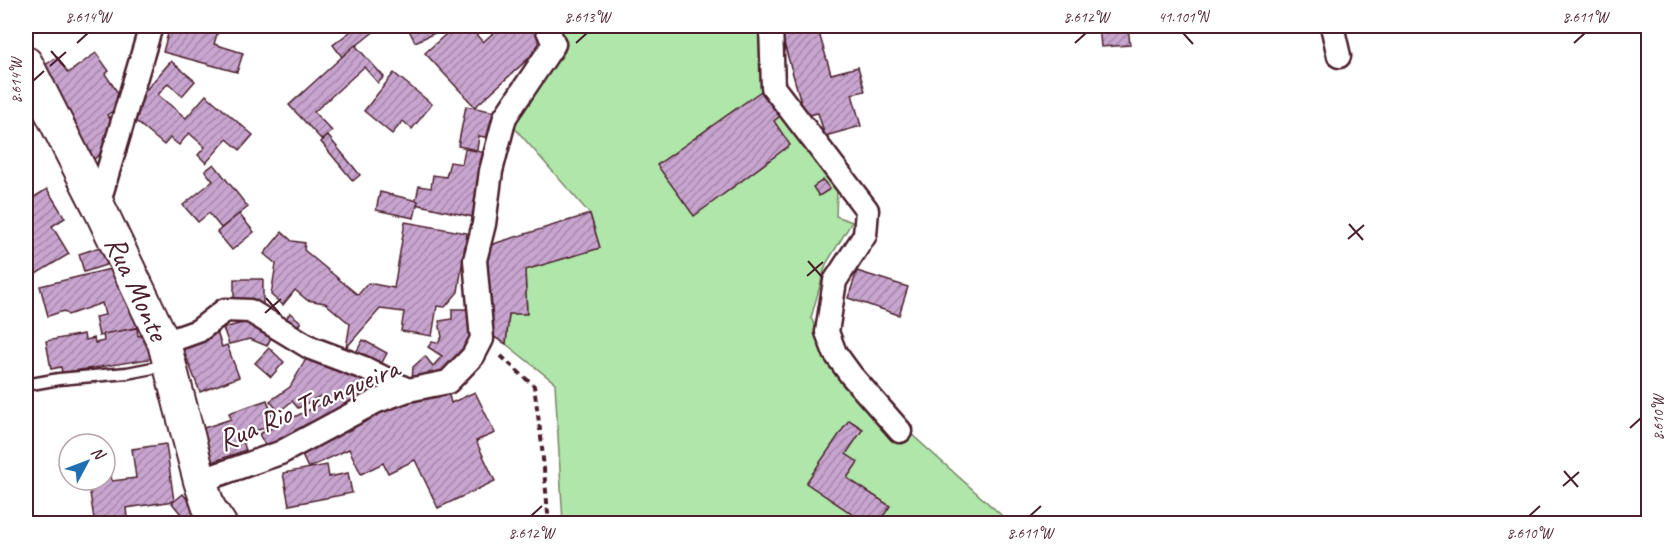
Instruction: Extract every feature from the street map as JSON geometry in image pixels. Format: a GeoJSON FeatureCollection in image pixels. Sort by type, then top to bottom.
{"type":"FeatureCollection","features":[{"type":"Feature","properties":{"kind":"main road","name":"Rua Monte"},"geometry":{"type":"LineString","coordinates":[[26,63],[98,205],[167,353],[200,482],[209,508],[219,524]]}},
{"type":"Feature","properties":{"kind":"street"},"geometry":{"type":"LineString","coordinates":[[98,205],[151,26]]}},
{"type":"Feature","properties":{"kind":"street"},"geometry":{"type":"LineString","coordinates":[[482,339],[476,260],[491,171],[505,117],[554,44],[546,26]]}},
{"type":"Feature","properties":{"kind":"street"},"geometry":{"type":"LineString","coordinates":[[771,26],[773,87],[867,210],[865,235],[835,281],[827,332],[835,353],[851,375],[900,431]]}},
{"type":"Feature","properties":{"kind":"street"},"geometry":{"type":"LineString","coordinates":[[1332,26],[1339,56]]}},
{"type":"Feature","properties":{"kind":"street"},"geometry":{"type":"LineString","coordinates":[[167,353],[225,310],[250,311],[311,348],[364,368],[408,390]]}},
{"type":"Feature","properties":{"kind":"street","name":"Rua Rio Tranqueira"},"geometry":{"type":"LineString","coordinates":[[200,482],[279,453],[375,402],[408,390],[448,382],[473,356],[482,339]]}},
{"type":"Feature","properties":{"kind":"lane"},"geometry":{"type":"LineString","coordinates":[[26,385],[59,379],[116,375],[167,353]]}},
{"type":"Feature","properties":{"kind":"path"},"geometry":{"type":"LineString","coordinates":[[482,339],[534,386],[549,523]]}},
{"type":"Feature","properties":{"kind":"green space"},"geometry":{"type":"Polygon","coordinates":[[[554,26],[764,26],[764,89],[837,189],[836,216],[852,222],[826,264],[811,318],[840,370],[1010,523],[563,523],[555,383],[506,344],[509,314],[527,313],[525,270],[600,248],[590,214],[512,125],[550,68],[565,51],[554,26]]]}},
{"type":"Feature","properties":{"kind":"building"},"geometry":{"type":"Polygon","coordinates":[[[170,26],[201,26],[218,31],[214,44],[243,53],[237,72],[163,52],[170,26]]]}},
{"type":"Feature","properties":{"kind":"building"},"geometry":{"type":"Polygon","coordinates":[[[346,26],[381,26],[342,57],[333,45],[351,31],[346,26]]]}},
{"type":"Feature","properties":{"kind":"building"},"geometry":{"type":"Polygon","coordinates":[[[407,26],[450,26],[415,42],[407,26]]]}},
{"type":"Feature","properties":{"kind":"building"},"geometry":{"type":"Polygon","coordinates":[[[455,26],[468,26],[483,42],[501,26],[535,26],[548,41],[475,107],[425,53],[455,26]]]}},
{"type":"Feature","properties":{"kind":"building"},"geometry":{"type":"Polygon","coordinates":[[[779,26],[817,26],[831,74],[858,67],[865,91],[852,94],[861,126],[825,136],[818,113],[805,116],[779,26]]]}},
{"type":"Feature","properties":{"kind":"building"},"geometry":{"type":"Polygon","coordinates":[[[1010,26],[1043,26],[1043,27],[1010,31],[1010,26]]]}},
{"type":"Feature","properties":{"kind":"building"},"geometry":{"type":"Polygon","coordinates":[[[1099,26],[1128,26],[1130,45],[1101,47],[1099,26]]]}},
{"type":"Feature","properties":{"kind":"building"},"geometry":{"type":"Polygon","coordinates":[[[355,45],[384,77],[378,83],[364,67],[314,112],[332,131],[322,140],[289,105],[355,45]]]}},
{"type":"Feature","properties":{"kind":"building"},"geometry":{"type":"Polygon","coordinates":[[[96,53],[109,71],[105,74],[125,103],[107,115],[124,138],[94,159],[34,73],[57,57],[68,73],[96,53]]]}},
{"type":"Feature","properties":{"kind":"building"},"geometry":{"type":"Polygon","coordinates":[[[171,61],[195,81],[182,96],[168,83],[158,95],[186,118],[206,95],[253,135],[240,150],[227,139],[206,163],[198,155],[205,147],[189,133],[179,145],[170,138],[164,145],[126,113],[171,61]]]}},
{"type":"Feature","properties":{"kind":"building"},"geometry":{"type":"Polygon","coordinates":[[[394,73],[432,104],[412,129],[403,121],[392,134],[364,111],[394,73]]]}},
{"type":"Feature","properties":{"kind":"building"},"geometry":{"type":"Polygon","coordinates":[[[764,89],[785,112],[774,121],[790,145],[694,216],[657,165],[764,89]]]}},
{"type":"Feature","properties":{"kind":"building"},"geometry":{"type":"Polygon","coordinates":[[[466,106],[500,113],[495,139],[479,136],[477,150],[458,146],[466,106]]]}},
{"type":"Feature","properties":{"kind":"building"},"geometry":{"type":"Polygon","coordinates":[[[328,136],[360,175],[353,181],[321,142],[328,136]]]}},
{"type":"Feature","properties":{"kind":"building"},"geometry":{"type":"Polygon","coordinates":[[[465,149],[487,153],[473,217],[415,204],[419,186],[431,188],[433,175],[446,177],[450,162],[462,164],[465,149]]]}},
{"type":"Feature","properties":{"kind":"building"},"geometry":{"type":"Polygon","coordinates":[[[214,164],[248,207],[221,228],[209,213],[198,222],[183,205],[213,181],[205,171],[214,164]]]}},
{"type":"Feature","properties":{"kind":"building"},"geometry":{"type":"Polygon","coordinates":[[[823,180],[830,189],[819,196],[813,187],[823,180]]]}},
{"type":"Feature","properties":{"kind":"building"},"geometry":{"type":"Polygon","coordinates":[[[47,189],[65,218],[52,226],[69,254],[26,280],[26,238],[32,234],[26,223],[26,202],[47,189]]]}},
{"type":"Feature","properties":{"kind":"building"},"geometry":{"type":"Polygon","coordinates":[[[380,192],[418,201],[414,218],[376,210],[380,192]]]}},
{"type":"Feature","properties":{"kind":"building"},"geometry":{"type":"Polygon","coordinates":[[[239,214],[254,232],[232,250],[217,232],[239,214]]]}},
{"type":"Feature","properties":{"kind":"building"},"geometry":{"type":"Polygon","coordinates":[[[590,214],[600,248],[525,270],[527,314],[509,314],[506,344],[487,333],[483,249],[590,214]]]}},
{"type":"Feature","properties":{"kind":"building"},"geometry":{"type":"Polygon","coordinates":[[[405,222],[467,233],[458,292],[445,307],[437,306],[432,336],[401,331],[404,312],[380,309],[346,348],[350,324],[325,303],[307,300],[295,290],[283,305],[271,295],[276,264],[264,254],[282,232],[292,241],[305,243],[304,250],[358,295],[368,283],[394,288],[405,222]]]}},
{"type":"Feature","properties":{"kind":"building"},"geometry":{"type":"Polygon","coordinates":[[[109,244],[115,262],[84,272],[79,254],[109,244]]]}},
{"type":"Feature","properties":{"kind":"building"},"geometry":{"type":"Polygon","coordinates":[[[123,266],[148,325],[99,336],[95,317],[105,315],[102,303],[68,315],[64,311],[48,316],[40,286],[123,266]]]}},
{"type":"Feature","properties":{"kind":"building"},"geometry":{"type":"Polygon","coordinates":[[[857,271],[908,287],[899,315],[848,298],[857,271]]]}},
{"type":"Feature","properties":{"kind":"building"},"geometry":{"type":"Polygon","coordinates":[[[234,279],[263,279],[263,307],[234,307],[234,279]]]}},
{"type":"Feature","properties":{"kind":"building"},"geometry":{"type":"Polygon","coordinates":[[[1648,295],[1648,310],[1642,307],[1648,295]]]}},
{"type":"Feature","properties":{"kind":"building"},"geometry":{"type":"Polygon","coordinates":[[[452,309],[475,309],[472,349],[432,382],[412,380],[413,367],[425,356],[433,366],[442,356],[428,347],[432,342],[438,343],[442,337],[439,321],[452,319],[452,309]]]}},
{"type":"Feature","properties":{"kind":"building"},"geometry":{"type":"Polygon","coordinates":[[[290,313],[301,322],[291,335],[280,327],[290,313]]]}},
{"type":"Feature","properties":{"kind":"building"},"geometry":{"type":"Polygon","coordinates":[[[251,321],[273,333],[267,346],[250,339],[229,344],[223,328],[251,321]]]}},
{"type":"Feature","properties":{"kind":"building"},"geometry":{"type":"Polygon","coordinates":[[[137,328],[138,336],[150,334],[155,358],[62,373],[61,367],[51,369],[46,341],[84,334],[85,340],[94,338],[95,343],[104,341],[103,334],[137,328]]]}},
{"type":"Feature","properties":{"kind":"building"},"geometry":{"type":"Polygon","coordinates":[[[217,332],[222,347],[227,345],[239,377],[200,392],[182,346],[217,332]]]}},
{"type":"Feature","properties":{"kind":"building"},"geometry":{"type":"Polygon","coordinates":[[[363,340],[387,353],[377,372],[353,358],[363,340]]]}},
{"type":"Feature","properties":{"kind":"building"},"geometry":{"type":"Polygon","coordinates":[[[269,348],[284,362],[271,377],[255,363],[269,348]]]}},
{"type":"Feature","properties":{"kind":"building"},"geometry":{"type":"Polygon","coordinates":[[[310,352],[386,391],[269,452],[259,434],[325,402],[331,403],[332,401],[320,396],[298,408],[292,401],[279,412],[270,401],[290,387],[310,352]]]}},
{"type":"Feature","properties":{"kind":"building"},"geometry":{"type":"Polygon","coordinates":[[[447,388],[451,403],[475,392],[495,433],[476,441],[495,481],[438,508],[415,460],[388,473],[383,463],[361,474],[349,449],[308,468],[299,449],[373,413],[447,388]]]}},
{"type":"Feature","properties":{"kind":"building"},"geometry":{"type":"Polygon","coordinates":[[[267,400],[275,424],[241,436],[246,450],[212,462],[201,429],[231,419],[229,413],[267,400]]]}},
{"type":"Feature","properties":{"kind":"building"},"geometry":{"type":"Polygon","coordinates":[[[849,420],[863,429],[846,454],[858,462],[847,478],[890,506],[878,524],[867,524],[806,483],[849,420]]]}},
{"type":"Feature","properties":{"kind":"building"},"geometry":{"type":"Polygon","coordinates":[[[166,444],[174,501],[126,508],[127,517],[110,520],[111,524],[86,524],[86,520],[94,519],[90,492],[117,492],[117,480],[136,478],[132,449],[166,444]]]}},
{"type":"Feature","properties":{"kind":"building"},"geometry":{"type":"Polygon","coordinates":[[[327,465],[329,477],[348,473],[352,493],[289,505],[283,473],[327,465]]]}},
{"type":"Feature","properties":{"kind":"building"},"geometry":{"type":"Polygon","coordinates":[[[183,494],[207,524],[189,524],[172,503],[183,494]]]}}]}
